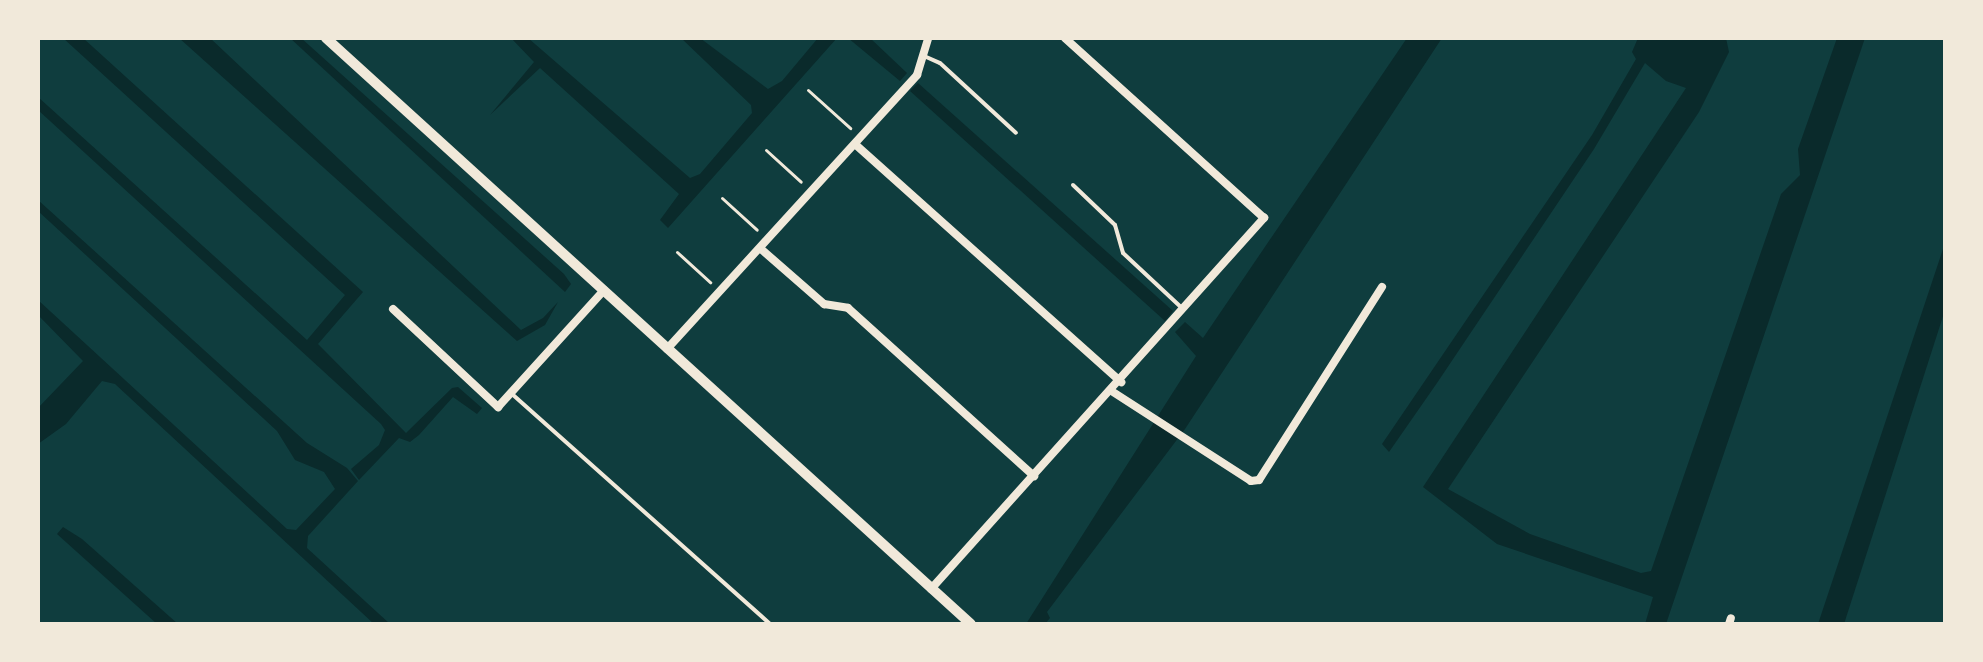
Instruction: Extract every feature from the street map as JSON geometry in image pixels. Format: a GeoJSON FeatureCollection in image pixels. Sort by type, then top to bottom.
{"type":"FeatureCollection","features":[{"type":"Feature","properties":{"kind":"street"},"geometry":{"type":"LineString","coordinates":[[326,38],[971,624]]}},
{"type":"Feature","properties":{"kind":"street"},"geometry":{"type":"LineString","coordinates":[[667,349],[917,75],[928,38]]}},
{"type":"Feature","properties":{"kind":"street"},"geometry":{"type":"LineString","coordinates":[[931,589],[1113,392],[1264,218],[1065,38]]}},
{"type":"Feature","properties":{"kind":"street"},"geometry":{"type":"LineString","coordinates":[[859,142],[1121,382]]}},
{"type":"Feature","properties":{"kind":"street"},"geometry":{"type":"LineString","coordinates":[[761,249],[824,304],[848,308],[1034,476]]}},
{"type":"Feature","properties":{"kind":"street"},"geometry":{"type":"LineString","coordinates":[[1113,392],[1251,481],[1259,480],[1382,287]]}},
{"type":"Feature","properties":{"kind":"street"},"geometry":{"type":"LineString","coordinates":[[393,309],[498,407],[604,290]]}},
{"type":"Feature","properties":{"kind":"lane"},"geometry":{"type":"LineString","coordinates":[[924,56],[940,63],[1016,133]]}},
{"type":"Feature","properties":{"kind":"lane"},"geometry":{"type":"LineString","coordinates":[[1073,185],[1115,225],[1123,253],[1185,310]]}},
{"type":"Feature","properties":{"kind":"lane"},"geometry":{"type":"LineString","coordinates":[[511,393],[770,624]]}},
{"type":"Feature","properties":{"kind":"path"},"geometry":{"type":"LineString","coordinates":[[808,90],[859,142]]}},
{"type":"Feature","properties":{"kind":"path"},"geometry":{"type":"LineString","coordinates":[[766,150],[813,192]]}},
{"type":"Feature","properties":{"kind":"path"},"geometry":{"type":"LineString","coordinates":[[722,198],[769,240]]}},
{"type":"Feature","properties":{"kind":"path"},"geometry":{"type":"LineString","coordinates":[[677,252],[721,293]]}},
{"type":"Feature","properties":{"kind":"water"},"geometry":{"type":"Polygon","coordinates":[[[63,38],[83,38],[363,292],[318,344],[406,433],[452,388],[458,387],[482,408],[477,414],[453,397],[419,435],[410,442],[399,438],[359,480],[351,469],[379,445],[385,430],[381,424],[38,110],[38,97],[307,340],[345,295],[63,38]]]}},
{"type":"Feature","properties":{"kind":"water"},"geometry":{"type":"Polygon","coordinates":[[[179,38],[210,38],[521,330],[543,318],[558,302],[545,325],[517,341],[179,38]]]}},
{"type":"Feature","properties":{"kind":"water"},"geometry":{"type":"Polygon","coordinates":[[[290,38],[301,38],[564,274],[571,284],[565,292],[290,38]]]}},
{"type":"Feature","properties":{"kind":"water"},"geometry":{"type":"Polygon","coordinates":[[[511,38],[528,38],[690,178],[700,174],[752,113],[751,105],[681,38],[700,38],[768,89],[782,81],[818,38],[837,38],[668,228],[660,220],[679,194],[540,68],[490,115],[534,62],[511,38]]]}},
{"type":"Feature","properties":{"kind":"water"},"geometry":{"type":"Polygon","coordinates":[[[848,38],[870,38],[907,73],[900,81],[848,38]]]}},
{"type":"Feature","properties":{"kind":"water"},"geometry":{"type":"Polygon","coordinates":[[[1407,38],[1442,38],[1185,429],[1047,612],[1050,618],[1045,624],[1026,624],[1196,356],[1175,332],[1185,322],[1203,338],[1407,38]]]}},
{"type":"Feature","properties":{"kind":"water"},"geometry":{"type":"Polygon","coordinates":[[[1638,38],[1726,38],[1729,52],[1699,112],[1448,489],[1530,534],[1641,573],[1651,571],[1781,194],[1800,175],[1798,149],[1837,38],[1865,38],[1666,624],[1645,624],[1653,597],[1497,544],[1423,487],[1686,88],[1666,81],[1645,63],[1594,149],[1389,452],[1382,444],[1592,135],[1636,59],[1632,52],[1638,38]]]}},
{"type":"Feature","properties":{"kind":"water"},"geometry":{"type":"Polygon","coordinates":[[[918,83],[1173,311],[1165,321],[910,91],[918,83]]]}},
{"type":"Feature","properties":{"kind":"water"},"geometry":{"type":"Polygon","coordinates":[[[38,200],[307,443],[347,468],[358,481],[308,536],[307,548],[390,624],[374,624],[115,384],[102,381],[66,424],[38,444],[38,408],[83,361],[38,315],[38,300],[287,529],[296,530],[335,489],[324,472],[295,460],[277,431],[38,211],[38,200]]]}},
{"type":"Feature","properties":{"kind":"water"},"geometry":{"type":"Polygon","coordinates":[[[1945,243],[1945,310],[1844,624],[1818,624],[1945,243]]]}},
{"type":"Feature","properties":{"kind":"water"},"geometry":{"type":"Polygon","coordinates":[[[63,527],[82,539],[178,624],[157,624],[57,534],[63,527]]]}}]}
